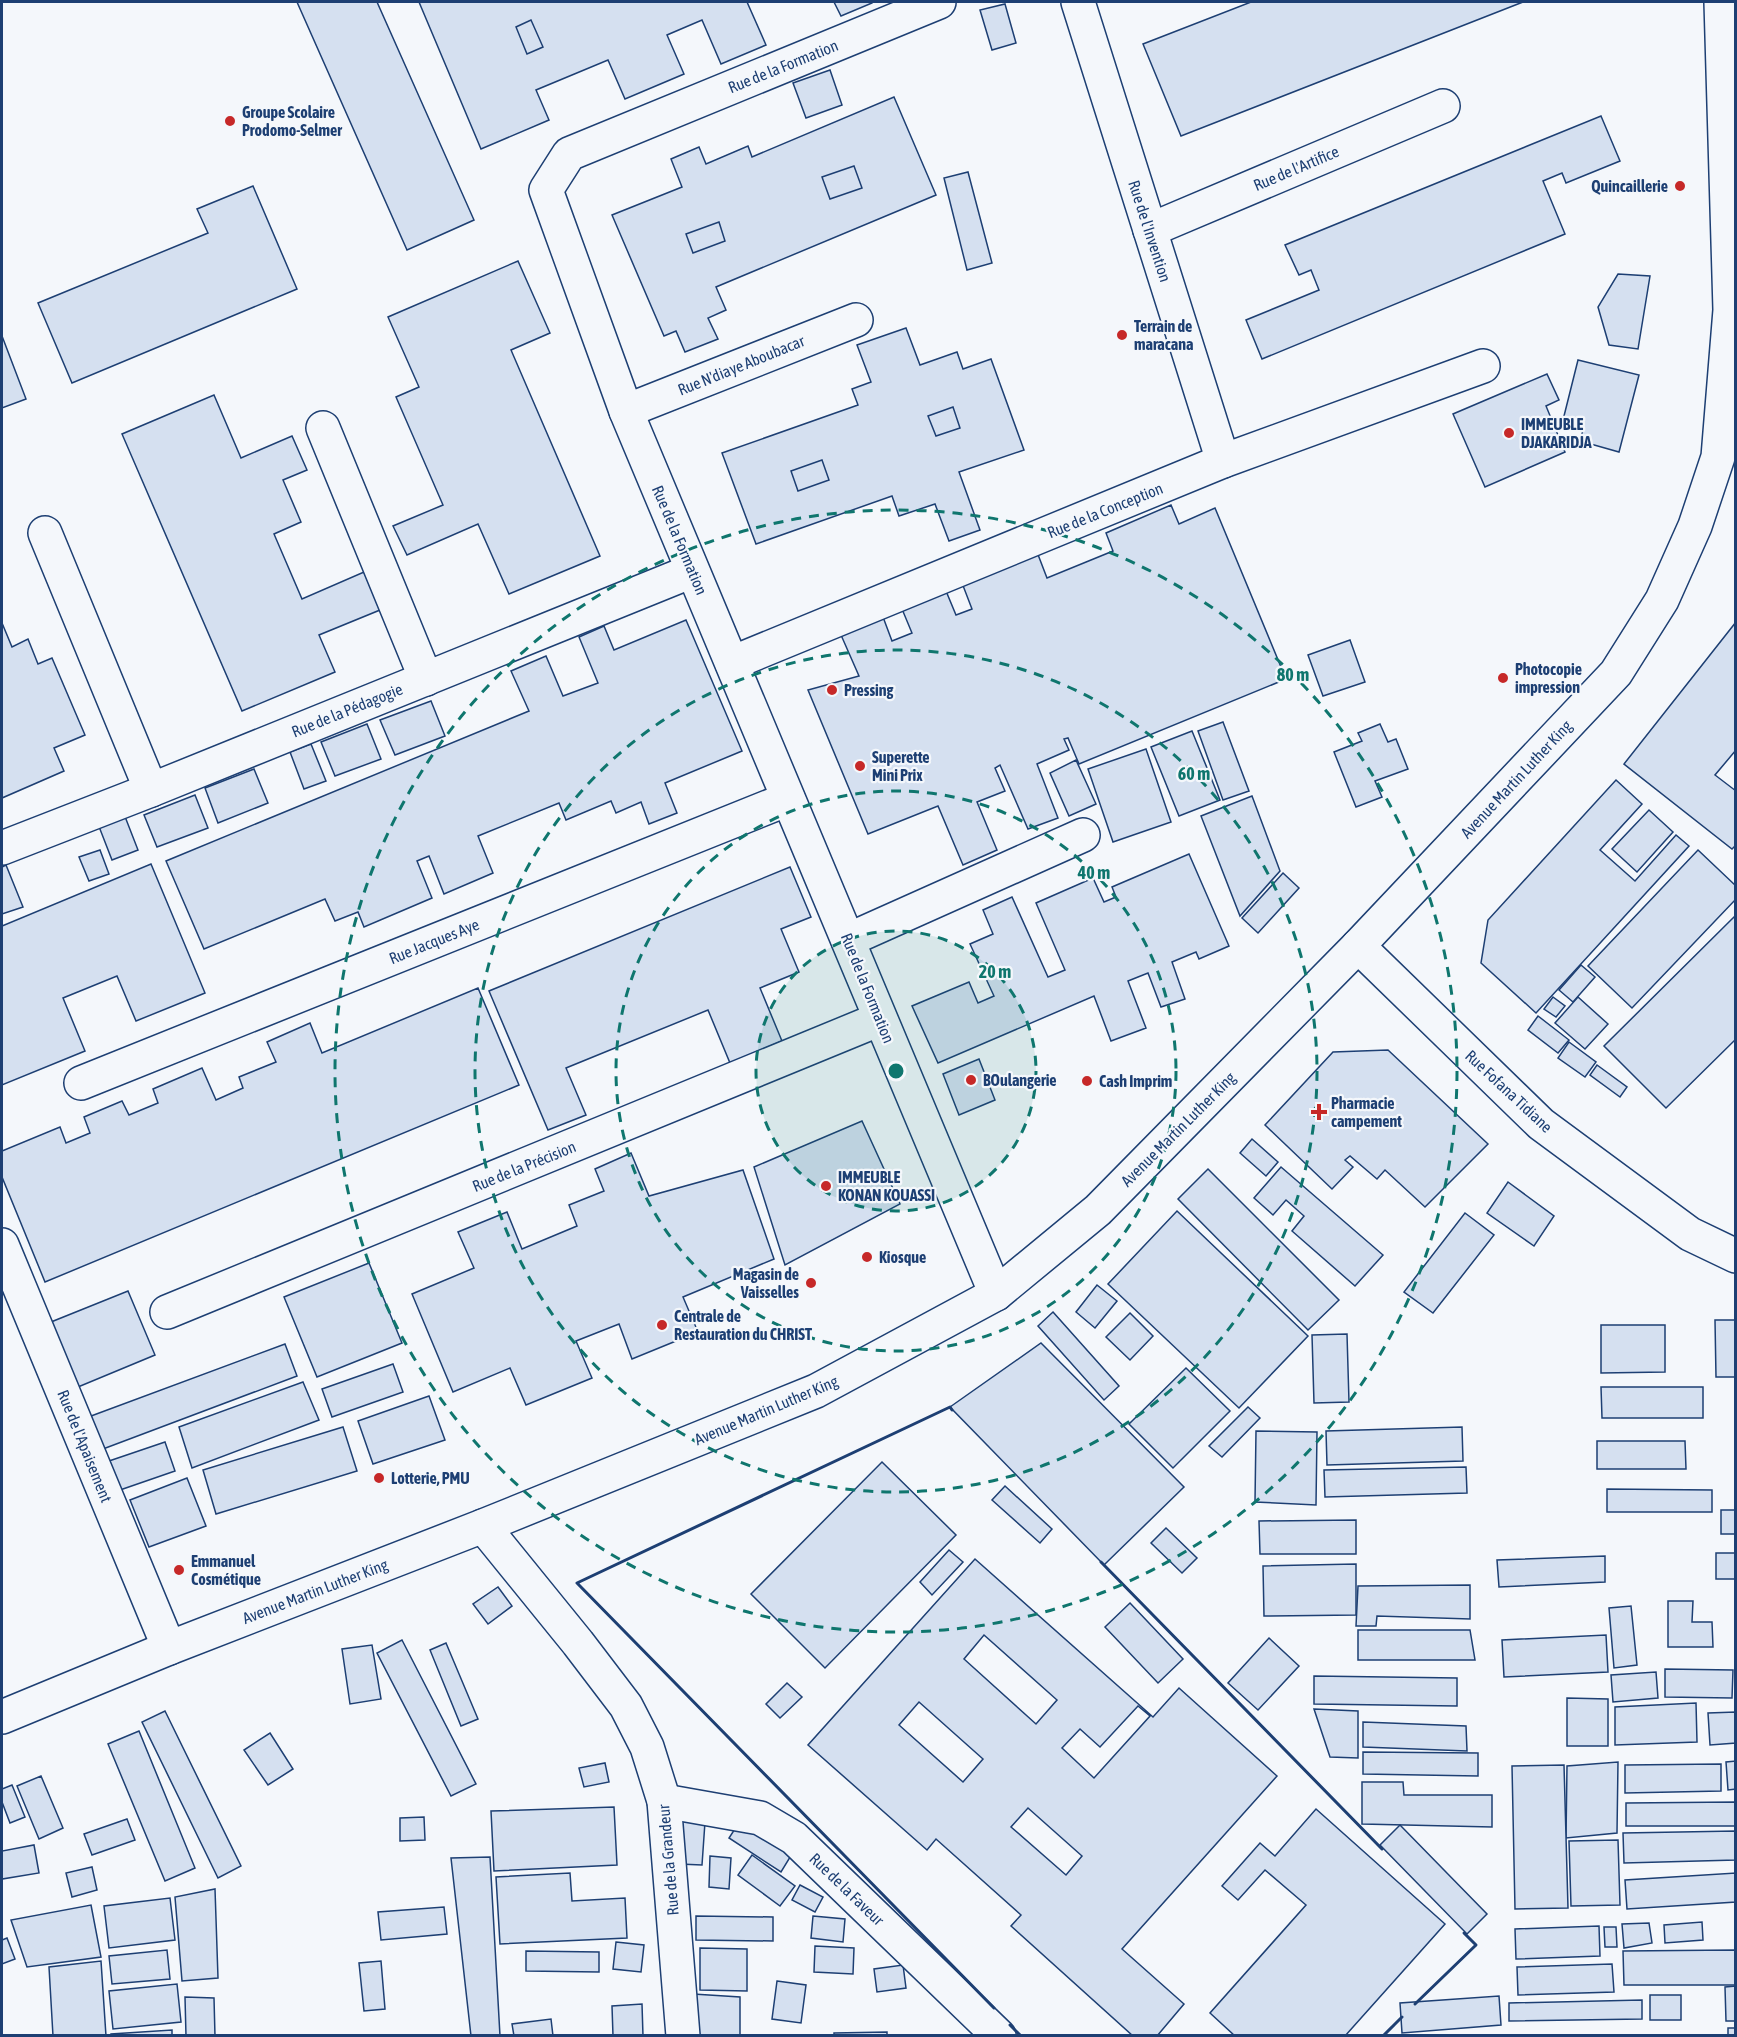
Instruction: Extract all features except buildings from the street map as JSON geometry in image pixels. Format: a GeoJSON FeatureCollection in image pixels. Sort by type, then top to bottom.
{"type":"FeatureCollection","features":[{"type":"Feature","properties":{"kind":"street","name":"Rue de la Formation"},"geometry":{"type":"LineString","coordinates":[[939,2],[569,154],[546,190],[626,411],[996,1294]]}},
{"type":"Feature","properties":{"kind":"street","name":"Rue de l'Invention"},"geometry":{"type":"LineString","coordinates":[[1077,2],[1223,461]]}},
{"type":"Feature","properties":{"kind":"street","name":"Avenue Martin Luther King"},"geometry":{"type":"LineString","coordinates":[[2,1717],[169,1648],[483,1526],[816,1391],[996,1294],[1098,1210],[1358,946],[1616,673],[1662,600],[1695,526],[1718,457],[1730,310],[1720,2]]}},
{"type":"Feature","properties":{"kind":"street","name":"Rue de l'Artifice"},"geometry":{"type":"LineString","coordinates":[[1150,230],[1443,106]]}},
{"type":"Feature","properties":{"kind":"street","name":"Rue N'diaye Aboubacar"},"geometry":{"type":"LineString","coordinates":[[626,411],[856,320]]}},
{"type":"Feature","properties":{"kind":"street","name":"Rue de la Conception"},"geometry":{"type":"LineString","coordinates":[[732,663],[1223,461],[1483,366]]}},
{"type":"Feature","properties":{"kind":"street"},"geometry":{"type":"LineString","coordinates":[[323,428],[426,679]]}},
{"type":"Feature","properties":{"kind":"street"},"geometry":{"type":"LineString","coordinates":[[45,533],[151,790]]}},
{"type":"Feature","properties":{"kind":"street","name":"Rue de la Pédagogie"},"geometry":{"type":"LineString","coordinates":[[2,848],[692,571]]}},
{"type":"Feature","properties":{"kind":"street","name":"Rue Jacques Aye"},"geometry":{"type":"LineString","coordinates":[[81,1083],[788,799]]}},
{"type":"Feature","properties":{"kind":"street"},"geometry":{"type":"LineString","coordinates":[[848,940],[1083,835]]}},
{"type":"Feature","properties":{"kind":"street","name":"Rue Fofana Tidiane"},"geometry":{"type":"LineString","coordinates":[[1358,946],[1541,1124],[1690,1234],[1736,1256]]}},
{"type":"Feature","properties":{"kind":"street","name":"Rue de la Précision"},"geometry":{"type":"LineString","coordinates":[[167,1312],[880,1019]]}},
{"type":"Feature","properties":{"kind":"street","name":"Rue de l'Apaisement"},"geometry":{"type":"LineString","coordinates":[[2,1245],[169,1648]]}},
{"type":"Feature","properties":{"kind":"street","name":"Rue de la Grandeur"},"geometry":{"type":"LineString","coordinates":[[483,1526],[626,1706],[647,1747],[664,1801],[683,2036]]}},
{"type":"Feature","properties":{"kind":"street","name":"Rue de la Faveur"},"geometry":{"type":"LineString","coordinates":[[664,1801],[760,1818],[794,1838],[999,2036]]}},
{"type":"Feature","properties":{"kind":"wall"},"geometry":{"type":"LineString","coordinates":[[952,1410],[950,1407],[577,1583],[994,2008]]}},
{"type":"Feature","properties":{"kind":"wall"},"geometry":{"type":"LineString","coordinates":[[1101,1562],[1382,1849]]}},
{"type":"Feature","properties":{"kind":"wall"},"geometry":{"type":"LineString","coordinates":[[1415,2004],[1476,1945],[1464,1933]]}},
{"type":"Feature","properties":{"kind":"wall"},"geometry":{"type":"LineString","coordinates":[[1383,2036],[1402,2017]]}},
{"type":"Feature","properties":{"kind":"wall"},"geometry":{"type":"LineString","coordinates":[[1010,2025],[1021,2036]]}},
{"type":"Feature","properties":{"kind":"place","name":"Groupe Scolaire Prodomo-Selmer"},"geometry":{"type":"Point","coordinates":[230,121]}},
{"type":"Feature","properties":{"kind":"place","name":"Quincaillerie"},"geometry":{"type":"Point","coordinates":[1680,186]}},
{"type":"Feature","properties":{"kind":"place","name":"Terrain de maracana"},"geometry":{"type":"Point","coordinates":[1122,335]}},
{"type":"Feature","properties":{"kind":"place","name":"IMMEUBLE DJAKARIDJA"},"geometry":{"type":"Point","coordinates":[1509,433]}},
{"type":"Feature","properties":{"kind":"place","name":"Photocopie impression"},"geometry":{"type":"Point","coordinates":[1503,678]}},
{"type":"Feature","properties":{"kind":"place","name":"Pressing"},"geometry":{"type":"Point","coordinates":[832,690]}},
{"type":"Feature","properties":{"kind":"place","name":"Superette Mini Prix"},"geometry":{"type":"Point","coordinates":[860,766]}},
{"type":"Feature","properties":{"kind":"place","name":"BOulangerie"},"geometry":{"type":"Point","coordinates":[971,1080]}},
{"type":"Feature","properties":{"kind":"place","name":"Cash Imprim"},"geometry":{"type":"Point","coordinates":[1087,1081]}},
{"type":"Feature","properties":{"kind":"place","name":"Pharmacie campement"},"geometry":{"type":"Point","coordinates":[1319,1112]}},
{"type":"Feature","properties":{"kind":"place","name":"IMMEUBLE KONAN KOUASSI"},"geometry":{"type":"Point","coordinates":[826,1186]}},
{"type":"Feature","properties":{"kind":"place","name":"Kiosque"},"geometry":{"type":"Point","coordinates":[867,1257]}},
{"type":"Feature","properties":{"kind":"place","name":"Magasin de Vaisselles"},"geometry":{"type":"Point","coordinates":[811,1283]}},
{"type":"Feature","properties":{"kind":"place","name":"Centrale de Restauration du CHRIST"},"geometry":{"type":"Point","coordinates":[662,1325]}},
{"type":"Feature","properties":{"kind":"place","name":"Lotterie, PMU"},"geometry":{"type":"Point","coordinates":[379,1478]}},
{"type":"Feature","properties":{"kind":"place","name":"Emmanuel Cosmétique"},"geometry":{"type":"Point","coordinates":[179,1570]}}]}
